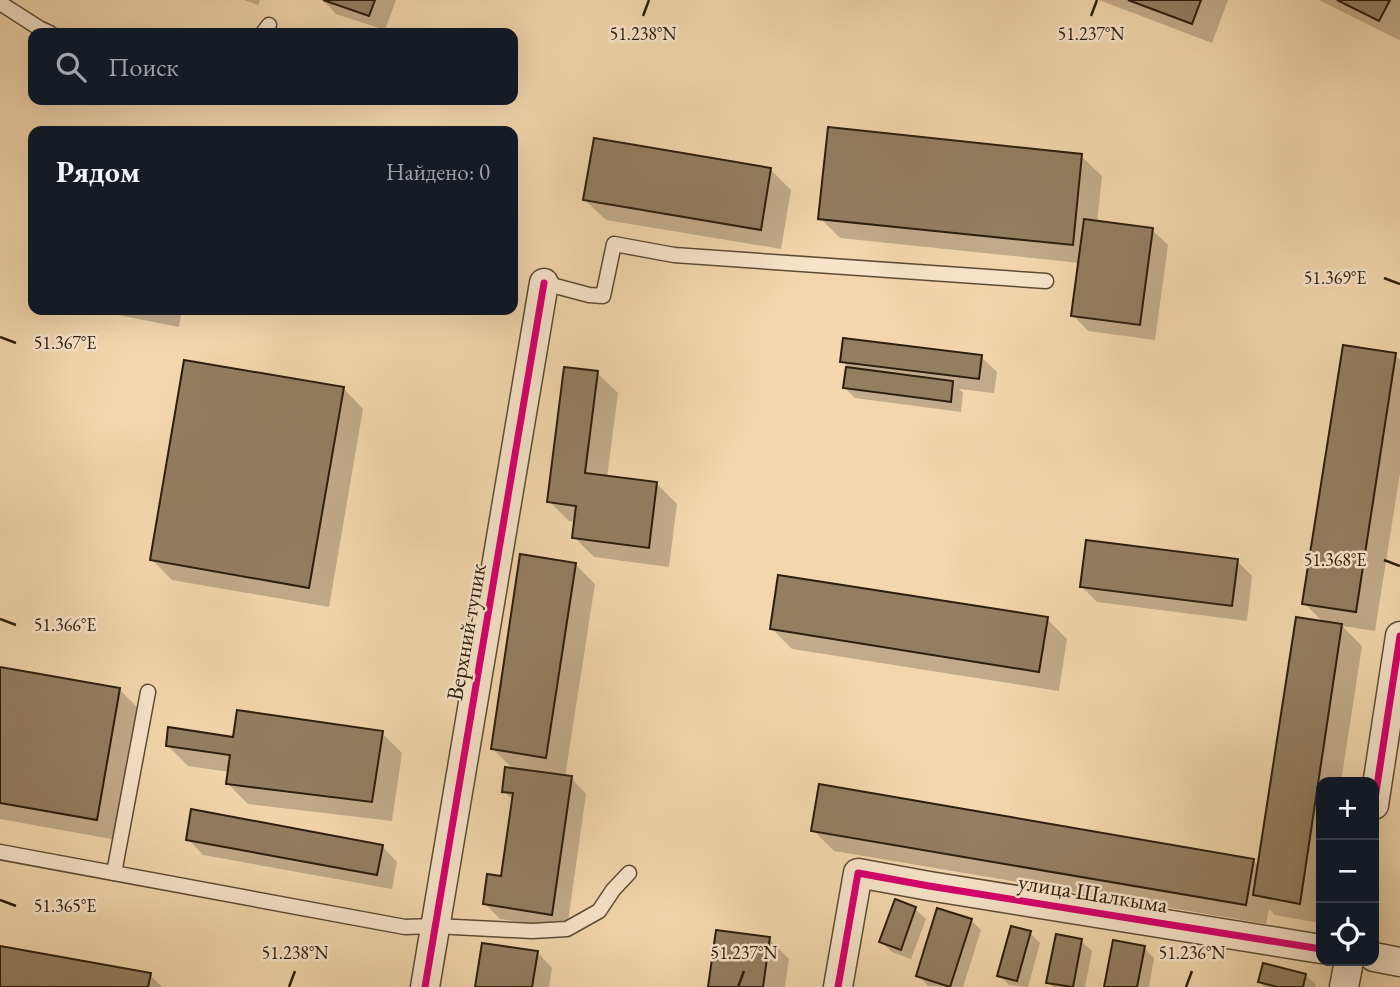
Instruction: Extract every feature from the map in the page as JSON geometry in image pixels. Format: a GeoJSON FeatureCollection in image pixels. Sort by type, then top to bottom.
{"type":"FeatureCollection","features":[{"type":"Feature","properties":{"kind":"street","name":"Верхний тупик"},"geometry":{"type":"LineString","coordinates":[[425,987],[544,283]]}},
{"type":"Feature","properties":{"kind":"street"},"geometry":{"type":"LineString","coordinates":[[1379,778],[1396,688],[1400,636]]}},
{"type":"Feature","properties":{"kind":"street","name":"улица Шалкыма"},"geometry":{"type":"LineString","coordinates":[[838,987],[858,873],[1316,948]]}},
{"type":"Feature","properties":{"kind":"street"},"geometry":{"type":"LineString","coordinates":[[1379,958],[1400,962]]}},
{"type":"Feature","properties":{"kind":"street"},"geometry":{"type":"LineString","coordinates":[[1344,987],[1348,966]]}},
{"type":"Feature","properties":{"kind":"lane"},"geometry":{"type":"LineString","coordinates":[[0,3],[42,28]]}},
{"type":"Feature","properties":{"kind":"lane"},"geometry":{"type":"LineString","coordinates":[[544,283],[603,296],[614,244],[674,255],[1046,281]]}},
{"type":"Feature","properties":{"kind":"lane"},"geometry":{"type":"LineString","coordinates":[[114,873],[148,692]]}},
{"type":"Feature","properties":{"kind":"lane"},"geometry":{"type":"LineString","coordinates":[[0,852],[405,927],[532,931],[567,929],[599,911],[629,873]]}},
{"type":"Feature","properties":{"kind":"building"},"geometry":{"type":"Polygon","coordinates":[[[323,0],[375,0],[369,16],[323,0]]]}},
{"type":"Feature","properties":{"kind":"building"},"geometry":{"type":"Polygon","coordinates":[[[1128,0],[1201,0],[1192,24],[1128,0]]]}},
{"type":"Feature","properties":{"kind":"building"},"geometry":{"type":"Polygon","coordinates":[[[1337,0],[1390,0],[1379,21],[1337,0]]]}},
{"type":"Feature","properties":{"kind":"building"},"geometry":{"type":"Polygon","coordinates":[[[828,127],[1082,154],[1073,245],[818,219],[828,127]]]}},
{"type":"Feature","properties":{"kind":"building"},"geometry":{"type":"Polygon","coordinates":[[[594,138],[771,168],[761,230],[583,200],[594,138]]]}},
{"type":"Feature","properties":{"kind":"building"},"geometry":{"type":"Polygon","coordinates":[[[1084,219],[1153,228],[1140,325],[1071,316],[1084,219]]]}},
{"type":"Feature","properties":{"kind":"building"},"geometry":{"type":"Polygon","coordinates":[[[843,338],[982,355],[979,379],[840,362],[843,338]]]}},
{"type":"Feature","properties":{"kind":"building"},"geometry":{"type":"Polygon","coordinates":[[[1343,345],[1396,353],[1356,612],[1302,604],[1343,345]]]}},
{"type":"Feature","properties":{"kind":"building"},"geometry":{"type":"Polygon","coordinates":[[[184,360],[344,387],[309,588],[150,560],[184,360]]]}},
{"type":"Feature","properties":{"kind":"building"},"geometry":{"type":"Polygon","coordinates":[[[564,367],[598,371],[585,473],[657,482],[649,548],[572,538],[576,506],[547,502],[564,367]]]}},
{"type":"Feature","properties":{"kind":"building"},"geometry":{"type":"Polygon","coordinates":[[[846,367],[953,381],[951,402],[843,388],[846,367]]]}},
{"type":"Feature","properties":{"kind":"building"},"geometry":{"type":"Polygon","coordinates":[[[1086,540],[1238,559],[1232,606],[1080,587],[1086,540]]]}},
{"type":"Feature","properties":{"kind":"building"},"geometry":{"type":"Polygon","coordinates":[[[520,554],[576,563],[546,758],[491,749],[520,554]]]}},
{"type":"Feature","properties":{"kind":"building"},"geometry":{"type":"Polygon","coordinates":[[[778,575],[1048,617],[1039,672],[770,629],[778,575]]]}},
{"type":"Feature","properties":{"kind":"building"},"geometry":{"type":"Polygon","coordinates":[[[1296,617],[1342,624],[1319,777],[1316,777],[1316,797],[1300,904],[1253,895],[1296,617]]]}},
{"type":"Feature","properties":{"kind":"building"},"geometry":{"type":"Polygon","coordinates":[[[0,667],[120,688],[97,820],[0,803],[0,667]]]}},
{"type":"Feature","properties":{"kind":"building"},"geometry":{"type":"Polygon","coordinates":[[[237,710],[383,731],[372,802],[226,784],[230,755],[166,746],[168,727],[233,737],[237,710]]]}},
{"type":"Feature","properties":{"kind":"building"},"geometry":{"type":"Polygon","coordinates":[[[505,767],[572,776],[552,915],[483,904],[487,874],[501,876],[513,793],[502,792],[505,767]]]}},
{"type":"Feature","properties":{"kind":"building"},"geometry":{"type":"Polygon","coordinates":[[[819,784],[1254,859],[1246,905],[811,831],[819,784]]]}},
{"type":"Feature","properties":{"kind":"building"},"geometry":{"type":"Polygon","coordinates":[[[191,809],[383,845],[377,875],[186,840],[191,809]]]}},
{"type":"Feature","properties":{"kind":"building"},"geometry":{"type":"Polygon","coordinates":[[[895,899],[916,907],[901,950],[879,942],[895,899]]]}},
{"type":"Feature","properties":{"kind":"building"},"geometry":{"type":"Polygon","coordinates":[[[937,908],[972,919],[950,987],[916,976],[937,908]]]}},
{"type":"Feature","properties":{"kind":"building"},"geometry":{"type":"Polygon","coordinates":[[[1011,926],[1031,931],[1017,981],[997,976],[1011,926]]]}},
{"type":"Feature","properties":{"kind":"building"},"geometry":{"type":"Polygon","coordinates":[[[716,930],[770,937],[763,987],[708,987],[716,930]]]}},
{"type":"Feature","properties":{"kind":"building"},"geometry":{"type":"Polygon","coordinates":[[[1056,934],[1082,939],[1073,987],[1046,983],[1056,934]]]}},
{"type":"Feature","properties":{"kind":"building"},"geometry":{"type":"Polygon","coordinates":[[[1113,940],[1145,946],[1137,987],[1104,987],[1113,940]]]}},
{"type":"Feature","properties":{"kind":"building"},"geometry":{"type":"Polygon","coordinates":[[[482,943],[538,951],[532,987],[475,987],[482,943]]]}},
{"type":"Feature","properties":{"kind":"building"},"geometry":{"type":"Polygon","coordinates":[[[0,946],[151,973],[148,987],[0,987],[0,946]]]}},
{"type":"Feature","properties":{"kind":"building"},"geometry":{"type":"Polygon","coordinates":[[[1263,963],[1306,974],[1303,987],[1278,987],[1258,982],[1263,963]]]}},
{"type":"Feature","properties":{"kind":"cycle path"},"geometry":{"type":"LineString","coordinates":[[425,987],[544,283]]}},
{"type":"Feature","properties":{"kind":"cycle path"},"geometry":{"type":"LineString","coordinates":[[1378,777],[1400,636]]}},
{"type":"Feature","properties":{"kind":"cycle path"},"geometry":{"type":"LineString","coordinates":[[838,987],[858,873],[1316,948]]}}]}
